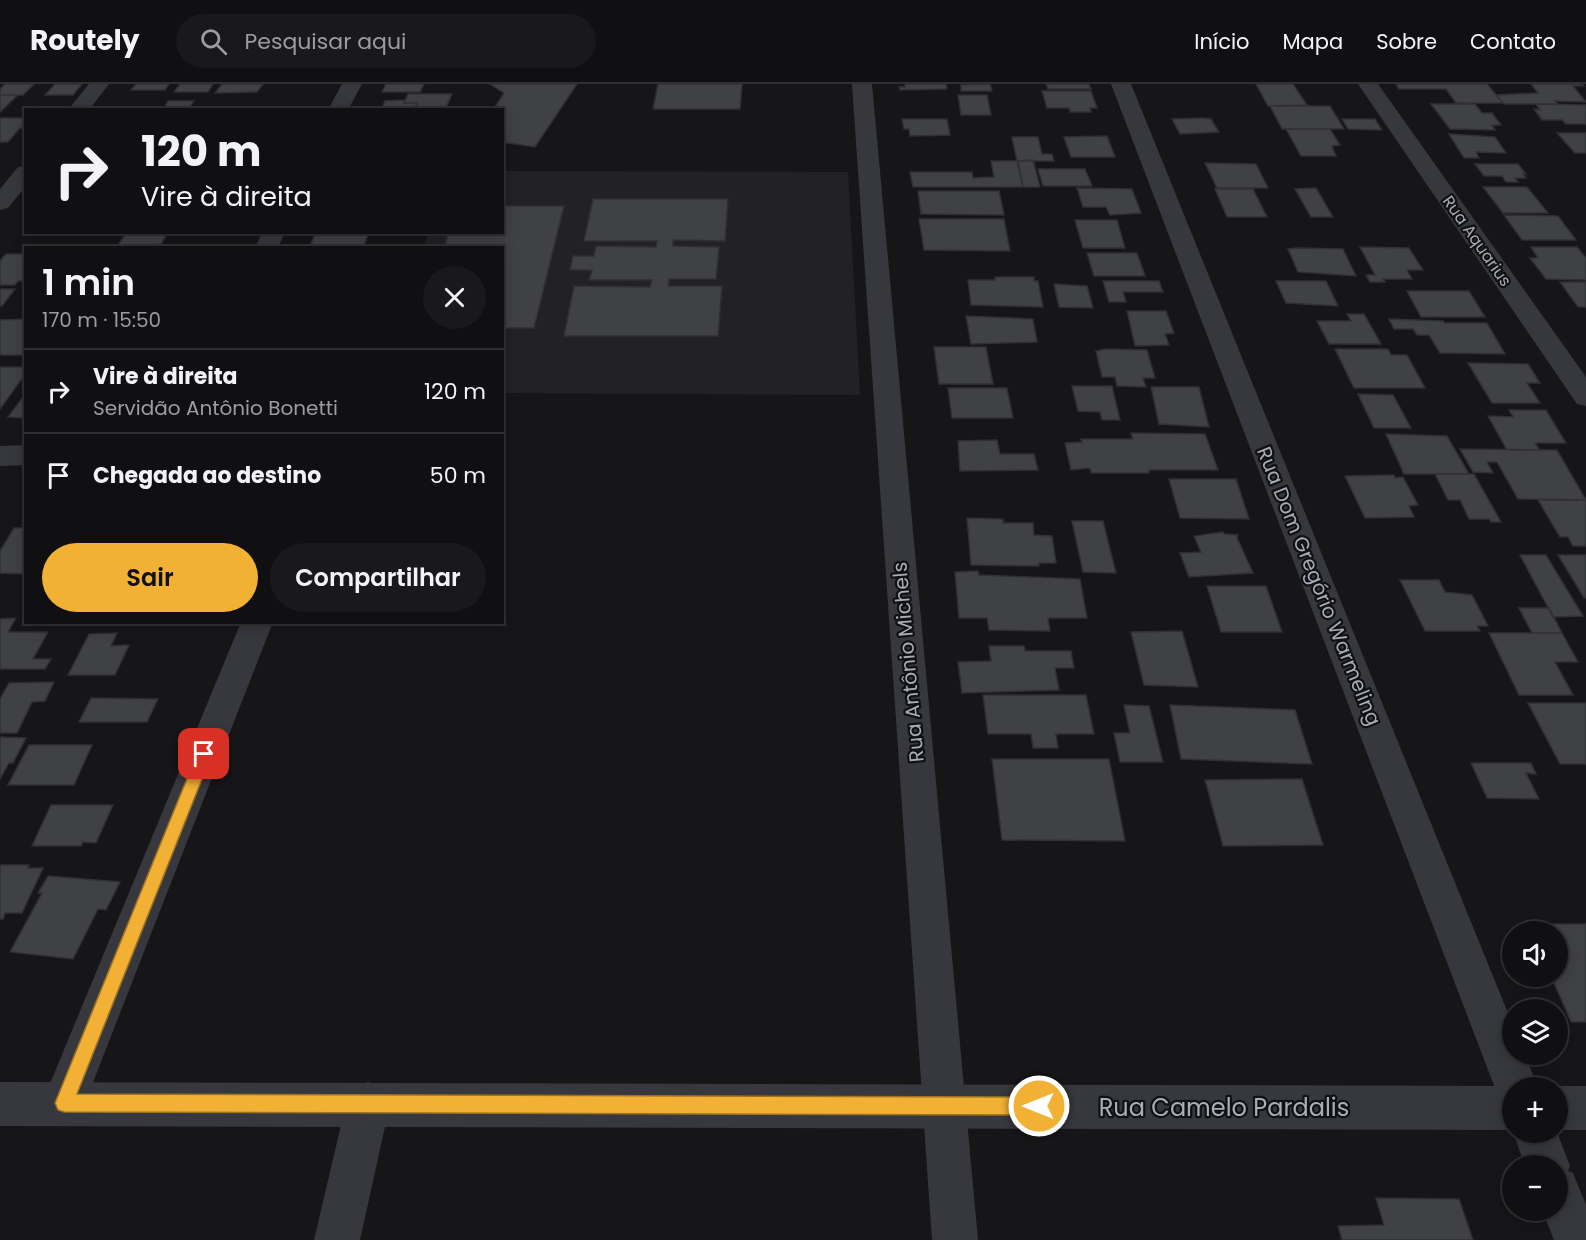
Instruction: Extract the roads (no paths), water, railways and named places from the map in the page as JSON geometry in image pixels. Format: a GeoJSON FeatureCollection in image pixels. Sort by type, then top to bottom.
{"type":"FeatureCollection","features":[{"type":"Feature","properties":{"kind":"street"},"geometry":{"type":"LineString","coordinates":[[80,108],[99,84]]}},
{"type":"Feature","properties":{"kind":"street"},"geometry":{"type":"LineString","coordinates":[[339,108],[352,84]]}},
{"type":"Feature","properties":{"kind":"street","name":"Rua Antônio Michels"},"geometry":{"type":"LineString","coordinates":[[862,84],[955,1240]]}},
{"type":"Feature","properties":{"kind":"street","name":"Rua Dom Gregório Warmeling"},"geometry":{"type":"LineString","coordinates":[[1121,84],[1513,1077]]}},
{"type":"Feature","properties":{"kind":"street","name":"Rua Aquarius"},"geometry":{"type":"LineString","coordinates":[[1368,84],[1586,397]]}},
{"type":"Feature","properties":{"kind":"street"},"geometry":{"type":"LineString","coordinates":[[0,203],[24,174]]}},
{"type":"Feature","properties":{"kind":"street"},"geometry":{"type":"LineString","coordinates":[[64,1103],[256,624]]}},
{"type":"Feature","properties":{"kind":"street","name":"Rua Camelo Pardalis"},"geometry":{"type":"LineString","coordinates":[[0,1104],[1502,1108]]}},
{"type":"Feature","properties":{"kind":"street"},"geometry":{"type":"LineString","coordinates":[[337,1240],[368,1104]]}},
{"type":"Feature","properties":{"kind":"street"},"geometry":{"type":"LineString","coordinates":[[1568,1108],[1586,1108]]}},
{"type":"Feature","properties":{"kind":"street"},"geometry":{"type":"LineString","coordinates":[[1568,1217],[1577,1240]]}}]}
